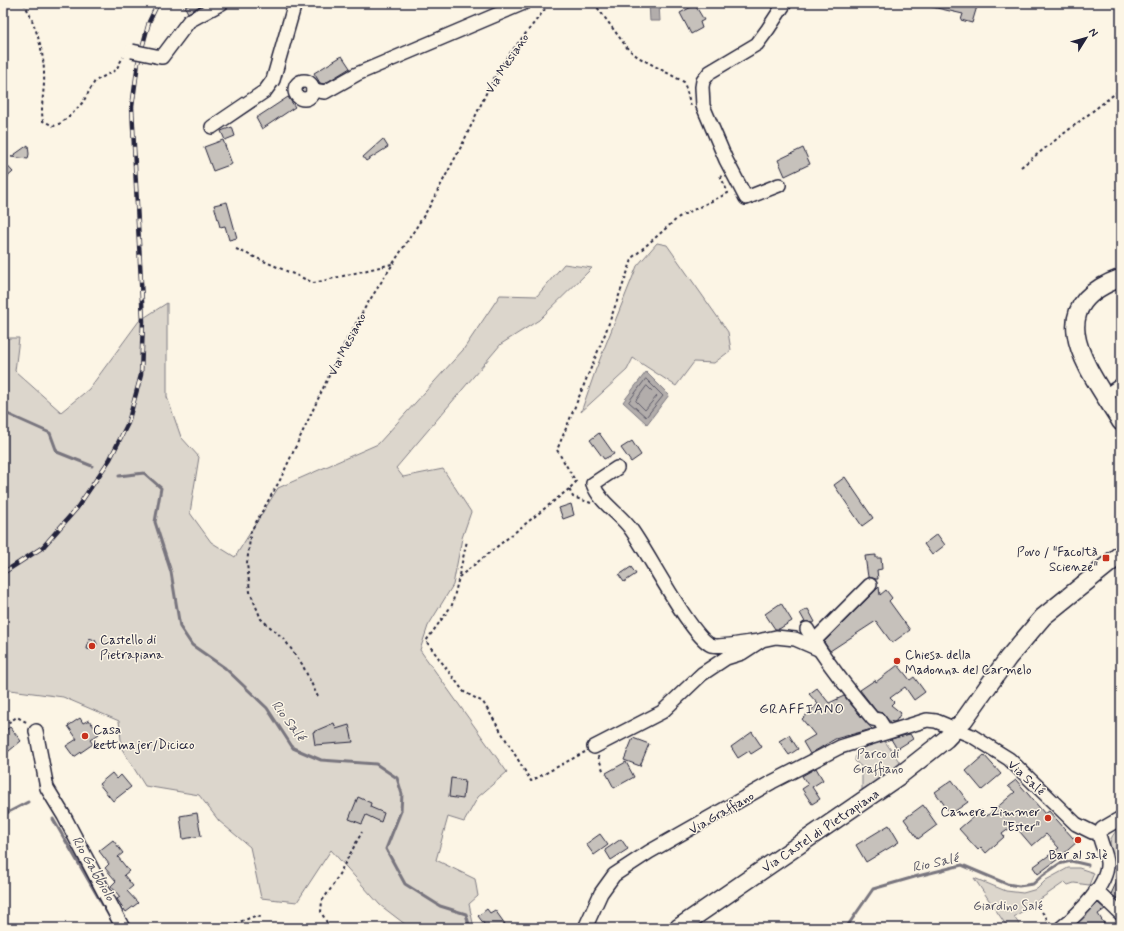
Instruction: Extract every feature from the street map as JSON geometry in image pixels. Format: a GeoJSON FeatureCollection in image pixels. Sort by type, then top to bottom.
{"type":"FeatureCollection","features":[{"type":"Feature","properties":{"kind":"main road"},"geometry":{"type":"LineString","coordinates":[[1121,278],[1105,285],[1089,295],[1076,314],[1076,340],[1083,358],[1121,422]]}},
{"type":"Feature","properties":{"kind":"main road","name":"Via Castel di Pietrapiana"},"geometry":{"type":"LineString","coordinates":[[678,928],[899,776],[955,730],[969,714],[1008,658],[1043,618],[1121,554]]}},
{"type":"Feature","properties":{"kind":"street"},"geometry":{"type":"LineString","coordinates":[[132,51],[159,56],[189,21],[222,3]]}},
{"type":"Feature","properties":{"kind":"street"},"geometry":{"type":"LineString","coordinates":[[212,127],[265,91],[273,80],[295,3]]}},
{"type":"Feature","properties":{"kind":"street"},"geometry":{"type":"LineString","coordinates":[[313,90],[325,92],[357,74],[524,3]]}},
{"type":"Feature","properties":{"kind":"street"},"geometry":{"type":"LineString","coordinates":[[779,185],[746,198],[726,160],[703,106],[702,87],[703,81],[710,72],[756,44],[785,3]]}},
{"type":"Feature","properties":{"kind":"street"},"geometry":{"type":"LineString","coordinates":[[1105,396],[1121,385]]}},
{"type":"Feature","properties":{"kind":"street"},"geometry":{"type":"LineString","coordinates":[[617,468],[593,484],[596,493],[630,527],[674,598],[702,639],[712,645],[776,638],[795,639],[816,645]]}},
{"type":"Feature","properties":{"kind":"street"},"geometry":{"type":"LineString","coordinates":[[816,645],[870,585]]}},
{"type":"Feature","properties":{"kind":"street"},"geometry":{"type":"LineString","coordinates":[[807,629],[816,645],[854,696],[873,719],[879,720],[886,731]]}},
{"type":"Feature","properties":{"kind":"street"},"geometry":{"type":"LineString","coordinates":[[594,747],[662,712],[702,674],[726,658],[742,653],[759,641]]}},
{"type":"Feature","properties":{"kind":"street","name":"Via Graffiano"},"geometry":{"type":"LineString","coordinates":[[585,928],[601,893],[614,875],[643,856],[772,782],[823,755],[854,741],[886,731],[927,720],[936,721],[955,730]]}},
{"type":"Feature","properties":{"kind":"street","name":"Via Salé"},"geometry":{"type":"LineString","coordinates":[[955,730],[972,736],[1009,759],[1076,824],[1098,833]]}},
{"type":"Feature","properties":{"kind":"street"},"geometry":{"type":"LineString","coordinates":[[36,731],[46,788],[64,816],[123,928]]}},
{"type":"Feature","properties":{"kind":"street"},"geometry":{"type":"LineString","coordinates":[[1061,928],[1087,904],[1102,879],[1107,864],[1098,833],[1121,818]]}},
{"type":"Feature","properties":{"kind":"street"},"geometry":{"type":"LineString","coordinates":[[1096,890],[1121,914]]}},
{"type":"Feature","properties":{"kind":"path"},"geometry":{"type":"LineString","coordinates":[[24,3],[33,22],[42,52],[44,75],[41,109],[43,121],[46,123],[54,126],[61,123],[73,113],[83,102],[95,80],[116,70],[128,50],[132,51]]}},
{"type":"Feature","properties":{"kind":"path","name":"Via Mesiano"},"geometry":{"type":"LineString","coordinates":[[318,697],[302,664],[284,639],[261,618],[250,592],[247,562],[251,531],[280,480],[342,348],[366,306],[428,209],[462,145],[490,85],[507,57],[550,3]]}},
{"type":"Feature","properties":{"kind":"path"},"geometry":{"type":"LineString","coordinates":[[594,3],[628,49],[638,57],[684,82],[692,110]]}},
{"type":"Feature","properties":{"kind":"path"},"geometry":{"type":"LineString","coordinates":[[1020,167],[1121,89]]}},
{"type":"Feature","properties":{"kind":"path"},"geometry":{"type":"LineString","coordinates":[[459,576],[576,482],[557,450],[606,334],[634,257],[680,217],[728,193],[719,172]]}},
{"type":"Feature","properties":{"kind":"path"},"geometry":{"type":"LineString","coordinates":[[236,249],[314,283],[393,264]]}},
{"type":"Feature","properties":{"kind":"path"},"geometry":{"type":"LineString","coordinates":[[569,489],[573,497],[580,498]]}},
{"type":"Feature","properties":{"kind":"path"},"geometry":{"type":"LineString","coordinates":[[467,542],[452,605],[426,641],[464,692],[483,702],[531,781],[594,747],[604,773]]}},
{"type":"Feature","properties":{"kind":"path"},"geometry":{"type":"LineString","coordinates":[[3,726],[17,717],[24,720],[36,731]]}},
{"type":"Feature","properties":{"kind":"path"},"geometry":{"type":"LineString","coordinates":[[330,928],[321,912],[322,900],[332,887],[362,832]]}},
{"type":"Feature","properties":{"kind":"path"},"geometry":{"type":"LineString","coordinates":[[1042,912],[1048,920]]}},
{"type":"Feature","properties":{"kind":"path"},"geometry":{"type":"LineString","coordinates":[[224,928],[255,916],[261,917]]}},
{"type":"Feature","properties":{"kind":"green space"},"geometry":{"type":"Polygon","coordinates":[[[657,243],[667,245],[728,332],[731,350],[714,363],[694,362],[676,386],[633,358],[627,370],[581,412],[596,369],[637,266],[657,243]]]}},
{"type":"Feature","properties":{"kind":"green space"},"geometry":{"type":"Polygon","coordinates":[[[564,264],[592,268],[539,320],[501,344],[396,468],[403,477],[443,469],[471,512],[462,538],[453,585],[428,626],[420,650],[507,772],[478,797],[464,822],[448,817],[436,860],[475,879],[478,896],[469,904],[474,928],[410,928],[380,905],[331,850],[297,902],[261,898],[250,847],[219,821],[199,795],[145,786],[122,749],[119,721],[63,697],[3,689],[3,338],[19,338],[15,371],[61,412],[89,389],[139,321],[167,303],[167,397],[181,437],[199,457],[190,513],[211,542],[235,557],[278,488],[378,444],[463,350],[500,295],[537,296],[564,264]]]}},
{"type":"Feature","properties":{"kind":"green space","name":"Parco di Graffiano"},"geometry":{"type":"Polygon","coordinates":[[[881,736],[903,767],[862,791],[862,767],[855,761],[857,744],[881,736]]]}},
{"type":"Feature","properties":{"kind":"green space"},"geometry":{"type":"Polygon","coordinates":[[[1121,827],[1121,869],[1113,866],[1110,854],[1110,844],[1113,835],[1121,827]]]}},
{"type":"Feature","properties":{"kind":"green space","name":"Giardino Salé"},"geometry":{"type":"Polygon","coordinates":[[[1068,868],[1079,868],[1094,873],[1089,885],[1074,883],[1068,885],[1065,882],[1014,917],[1022,928],[1008,928],[974,878],[1006,891],[1023,893],[1037,889],[1046,880],[1068,868]]]}},
{"type":"Feature","properties":{"kind":"water"},"geometry":{"type":"Polygon","coordinates":[[[649,3],[659,3],[660,21],[650,21],[649,3]]]}},
{"type":"Feature","properties":{"kind":"water"},"geometry":{"type":"Polygon","coordinates":[[[646,372],[669,395],[647,424],[623,402],[646,372]]]}},
{"type":"Feature","properties":{"kind":"building"},"geometry":{"type":"Polygon","coordinates":[[[192,3],[205,3],[188,13],[185,7],[192,3]]]}},
{"type":"Feature","properties":{"kind":"building"},"geometry":{"type":"Polygon","coordinates":[[[928,3],[978,3],[972,23],[961,20],[963,14],[928,6],[928,3]]]}},
{"type":"Feature","properties":{"kind":"building"},"geometry":{"type":"Polygon","coordinates":[[[695,5],[704,20],[700,22],[702,28],[691,34],[680,13],[695,5]]]}},
{"type":"Feature","properties":{"kind":"building"},"geometry":{"type":"Polygon","coordinates":[[[342,56],[350,68],[324,84],[320,83],[314,73],[342,56]]]}},
{"type":"Feature","properties":{"kind":"building"},"geometry":{"type":"Polygon","coordinates":[[[288,97],[295,107],[262,129],[256,118],[288,97]]]}},
{"type":"Feature","properties":{"kind":"building"},"geometry":{"type":"Polygon","coordinates":[[[232,127],[235,136],[225,140],[221,131],[232,127]]]}},
{"type":"Feature","properties":{"kind":"building"},"geometry":{"type":"Polygon","coordinates":[[[383,139],[388,147],[366,161],[363,157],[383,139]]]}},
{"type":"Feature","properties":{"kind":"building"},"geometry":{"type":"Polygon","coordinates":[[[223,140],[232,164],[213,171],[204,147],[223,140]]]}},
{"type":"Feature","properties":{"kind":"building"},"geometry":{"type":"Polygon","coordinates":[[[28,145],[28,159],[11,157],[28,145]]]}},
{"type":"Feature","properties":{"kind":"building"},"geometry":{"type":"Polygon","coordinates":[[[803,148],[810,164],[785,176],[778,160],[803,148]]]}},
{"type":"Feature","properties":{"kind":"building"},"geometry":{"type":"Polygon","coordinates":[[[3,161],[13,172],[3,181],[3,161]]]}},
{"type":"Feature","properties":{"kind":"building"},"geometry":{"type":"Polygon","coordinates":[[[227,202],[237,238],[229,240],[225,226],[220,227],[214,205],[227,202]]]}},
{"type":"Feature","properties":{"kind":"building"},"geometry":{"type":"Polygon","coordinates":[[[599,433],[614,454],[604,459],[590,440],[599,433]]]}},
{"type":"Feature","properties":{"kind":"building"},"geometry":{"type":"Polygon","coordinates":[[[632,441],[641,455],[631,462],[621,448],[632,441]]]}},
{"type":"Feature","properties":{"kind":"building"},"geometry":{"type":"Polygon","coordinates":[[[845,477],[873,518],[862,526],[834,485],[845,477]]]}},
{"type":"Feature","properties":{"kind":"building"},"geometry":{"type":"Polygon","coordinates":[[[571,504],[574,515],[563,519],[559,508],[571,504]]]}},
{"type":"Feature","properties":{"kind":"building"},"geometry":{"type":"Polygon","coordinates":[[[937,534],[945,545],[932,555],[924,544],[937,534]]]}},
{"type":"Feature","properties":{"kind":"building"},"geometry":{"type":"Polygon","coordinates":[[[876,555],[876,558],[881,558],[882,569],[877,570],[878,579],[868,577],[865,556],[876,555]]]}},
{"type":"Feature","properties":{"kind":"building"},"geometry":{"type":"Polygon","coordinates":[[[631,567],[636,574],[624,582],[619,575],[631,567]]]}},
{"type":"Feature","properties":{"kind":"building"},"geometry":{"type":"Polygon","coordinates":[[[879,587],[880,595],[886,590],[892,598],[889,601],[910,630],[892,643],[876,621],[830,651],[824,642],[879,587]]]}},
{"type":"Feature","properties":{"kind":"building"},"geometry":{"type":"Polygon","coordinates":[[[781,603],[792,621],[779,629],[775,629],[765,614],[781,603]]]}},
{"type":"Feature","properties":{"kind":"building"},"geometry":{"type":"Polygon","coordinates":[[[808,609],[815,622],[805,622],[800,613],[808,609]]]}},
{"type":"Feature","properties":{"kind":"building","name":"Castello di Pietrapiana"},"geometry":{"type":"Polygon","coordinates":[[[89,638],[95,640],[97,644],[96,648],[92,650],[87,649],[89,638]]]}},
{"type":"Feature","properties":{"kind":"building"},"geometry":{"type":"Polygon","coordinates":[[[898,665],[910,680],[914,677],[925,692],[914,700],[905,687],[890,698],[894,702],[891,705],[901,713],[894,722],[889,721],[883,713],[877,712],[860,690],[875,680],[876,682],[898,665]]]}},
{"type":"Feature","properties":{"kind":"building"},"geometry":{"type":"Polygon","coordinates":[[[817,688],[829,703],[844,696],[872,729],[835,739],[810,754],[803,742],[815,735],[802,719],[818,704],[809,694],[817,688]]]}},
{"type":"Feature","properties":{"kind":"building","name":"Casa kettmajer/Dicicco"},"geometry":{"type":"Polygon","coordinates":[[[80,718],[83,723],[89,720],[99,734],[90,740],[93,744],[74,757],[66,746],[77,739],[68,726],[80,718]]]}},
{"type":"Feature","properties":{"kind":"building"},"geometry":{"type":"Polygon","coordinates":[[[334,723],[336,729],[349,725],[353,742],[315,745],[313,732],[334,723]]]}},
{"type":"Feature","properties":{"kind":"building"},"geometry":{"type":"Polygon","coordinates":[[[10,727],[21,741],[3,756],[3,732],[10,727]]]}},
{"type":"Feature","properties":{"kind":"building"},"geometry":{"type":"Polygon","coordinates":[[[752,732],[762,747],[751,754],[749,751],[738,758],[731,747],[752,732]]]}},
{"type":"Feature","properties":{"kind":"building"},"geometry":{"type":"Polygon","coordinates":[[[910,734],[913,739],[897,749],[891,739],[910,734]]]}},
{"type":"Feature","properties":{"kind":"building"},"geometry":{"type":"Polygon","coordinates":[[[789,735],[798,749],[789,755],[779,741],[789,735]]]}},
{"type":"Feature","properties":{"kind":"building"},"geometry":{"type":"Polygon","coordinates":[[[633,738],[649,744],[640,766],[624,760],[633,738]]]}},
{"type":"Feature","properties":{"kind":"building"},"geometry":{"type":"Polygon","coordinates":[[[984,755],[1001,774],[982,790],[966,771],[984,755]]]}},
{"type":"Feature","properties":{"kind":"building"},"geometry":{"type":"Polygon","coordinates":[[[626,762],[634,777],[614,788],[606,773],[626,762]]]}},
{"type":"Feature","properties":{"kind":"building"},"geometry":{"type":"Polygon","coordinates":[[[816,768],[823,780],[812,787],[820,799],[812,804],[802,789],[808,785],[802,776],[816,768]]]}},
{"type":"Feature","properties":{"kind":"building"},"geometry":{"type":"Polygon","coordinates":[[[112,773],[117,779],[121,775],[131,787],[113,801],[99,784],[112,773]]]}},
{"type":"Feature","properties":{"kind":"building"},"geometry":{"type":"Polygon","coordinates":[[[451,778],[465,780],[463,799],[449,797],[451,778]]]}},
{"type":"Feature","properties":{"kind":"building"},"geometry":{"type":"Polygon","coordinates":[[[952,780],[968,802],[951,814],[935,792],[952,780]]]}},
{"type":"Feature","properties":{"kind":"building"},"geometry":{"type":"Polygon","coordinates":[[[1016,780],[1045,814],[1049,811],[1073,838],[1075,837],[1078,841],[1038,874],[1033,867],[1059,848],[1046,834],[1032,846],[1014,825],[1002,834],[1004,837],[986,853],[981,847],[978,850],[959,829],[981,810],[987,816],[1015,792],[1008,786],[1016,780]]]}},
{"type":"Feature","properties":{"kind":"building"},"geometry":{"type":"Polygon","coordinates":[[[358,797],[371,803],[370,807],[384,813],[381,822],[366,815],[362,824],[349,819],[358,797]]]}},
{"type":"Feature","properties":{"kind":"building"},"geometry":{"type":"Polygon","coordinates":[[[923,805],[937,825],[918,839],[904,819],[923,805]]]}},
{"type":"Feature","properties":{"kind":"building"},"geometry":{"type":"Polygon","coordinates":[[[197,813],[201,836],[183,839],[180,816],[197,813]]]}},
{"type":"Feature","properties":{"kind":"building"},"geometry":{"type":"Polygon","coordinates":[[[889,825],[899,842],[866,862],[856,845],[889,825]]]}},
{"type":"Feature","properties":{"kind":"building"},"geometry":{"type":"Polygon","coordinates":[[[600,834],[608,845],[594,855],[586,844],[600,834]]]}},
{"type":"Feature","properties":{"kind":"building"},"geometry":{"type":"Polygon","coordinates":[[[621,839],[628,849],[611,860],[605,850],[621,839]]]}},
{"type":"Feature","properties":{"kind":"building"},"geometry":{"type":"Polygon","coordinates":[[[113,840],[123,853],[118,857],[129,871],[124,875],[133,886],[127,891],[138,903],[126,912],[117,899],[120,897],[111,886],[116,881],[105,868],[109,864],[99,851],[113,840]]]}},
{"type":"Feature","properties":{"kind":"building"},"geometry":{"type":"Polygon","coordinates":[[[1121,872],[1121,901],[1111,894],[1121,872]]]}},
{"type":"Feature","properties":{"kind":"building"},"geometry":{"type":"Polygon","coordinates":[[[1098,903],[1105,909],[1098,914],[1107,928],[1073,928],[1098,903]]]}},
{"type":"Feature","properties":{"kind":"building"},"geometry":{"type":"Polygon","coordinates":[[[487,909],[490,913],[495,910],[505,924],[500,928],[487,928],[478,916],[487,909]]]}},
{"type":"Feature","properties":{"kind":"waterway","name":"Rio Salé"},"geometry":{"type":"LineString","coordinates":[[3,412],[50,433],[57,452],[92,466]]}},
{"type":"Feature","properties":{"kind":"waterway","name":"Rio Salé"},"geometry":{"type":"LineString","coordinates":[[119,476],[144,473],[161,488],[155,522],[171,572],[180,627],[192,645],[225,668],[267,708],[293,748],[321,760],[376,764],[397,778],[402,794],[401,811],[386,849],[405,884],[440,906],[466,914],[470,928]]}},
{"type":"Feature","properties":{"kind":"waterway","name":"Rio Gabbiolo"},"geometry":{"type":"LineString","coordinates":[[3,815],[28,802]]}},
{"type":"Feature","properties":{"kind":"waterway","name":"Rio Gabbiolo"},"geometry":{"type":"LineString","coordinates":[[53,819],[112,921]]}},
{"type":"Feature","properties":{"kind":"waterway","name":"Rio Salé"},"geometry":{"type":"LineString","coordinates":[[846,928],[873,889],[918,876],[962,865],[1007,884],[1019,886],[1033,884],[1059,864],[1071,861],[1088,865]]}},
{"type":"Feature","properties":{"kind":"waterway","name":"Rio Salé"},"geometry":{"type":"LineString","coordinates":[[1117,877],[1121,878]]}},
{"type":"Feature","properties":{"kind":"railway"},"geometry":{"type":"LineString","coordinates":[[3,573],[43,547],[77,508],[110,459],[128,423],[141,375],[143,321],[132,107],[138,63],[149,22],[158,3]]}},
{"type":"Feature","properties":{"kind":"place","name":"Povo / \"Facoltà Scienze\""},"geometry":{"type":"Point","coordinates":[1106,558]}},
{"type":"Feature","properties":{"kind":"place","name":"Castello di Pietrapiana"},"geometry":{"type":"Point","coordinates":[92,646]}},
{"type":"Feature","properties":{"kind":"place","name":"Chiesa della Madonna del Carmelo"},"geometry":{"type":"Point","coordinates":[897,661]}},
{"type":"Feature","properties":{"kind":"place","name":"Casa kettmajer/Dicicco"},"geometry":{"type":"Point","coordinates":[85,736]}},
{"type":"Feature","properties":{"kind":"place","name":"Camere Zimmer \"Ester\""},"geometry":{"type":"Point","coordinates":[1048,818]}},
{"type":"Feature","properties":{"kind":"place","name":"Bar al salè"},"geometry":{"type":"Point","coordinates":[1078,840]}},
{"type":"Feature","properties":{"kind":"district","name":"GRAFFIANO"},"geometry":{"type":"Point","coordinates":[802,708]}}]}
